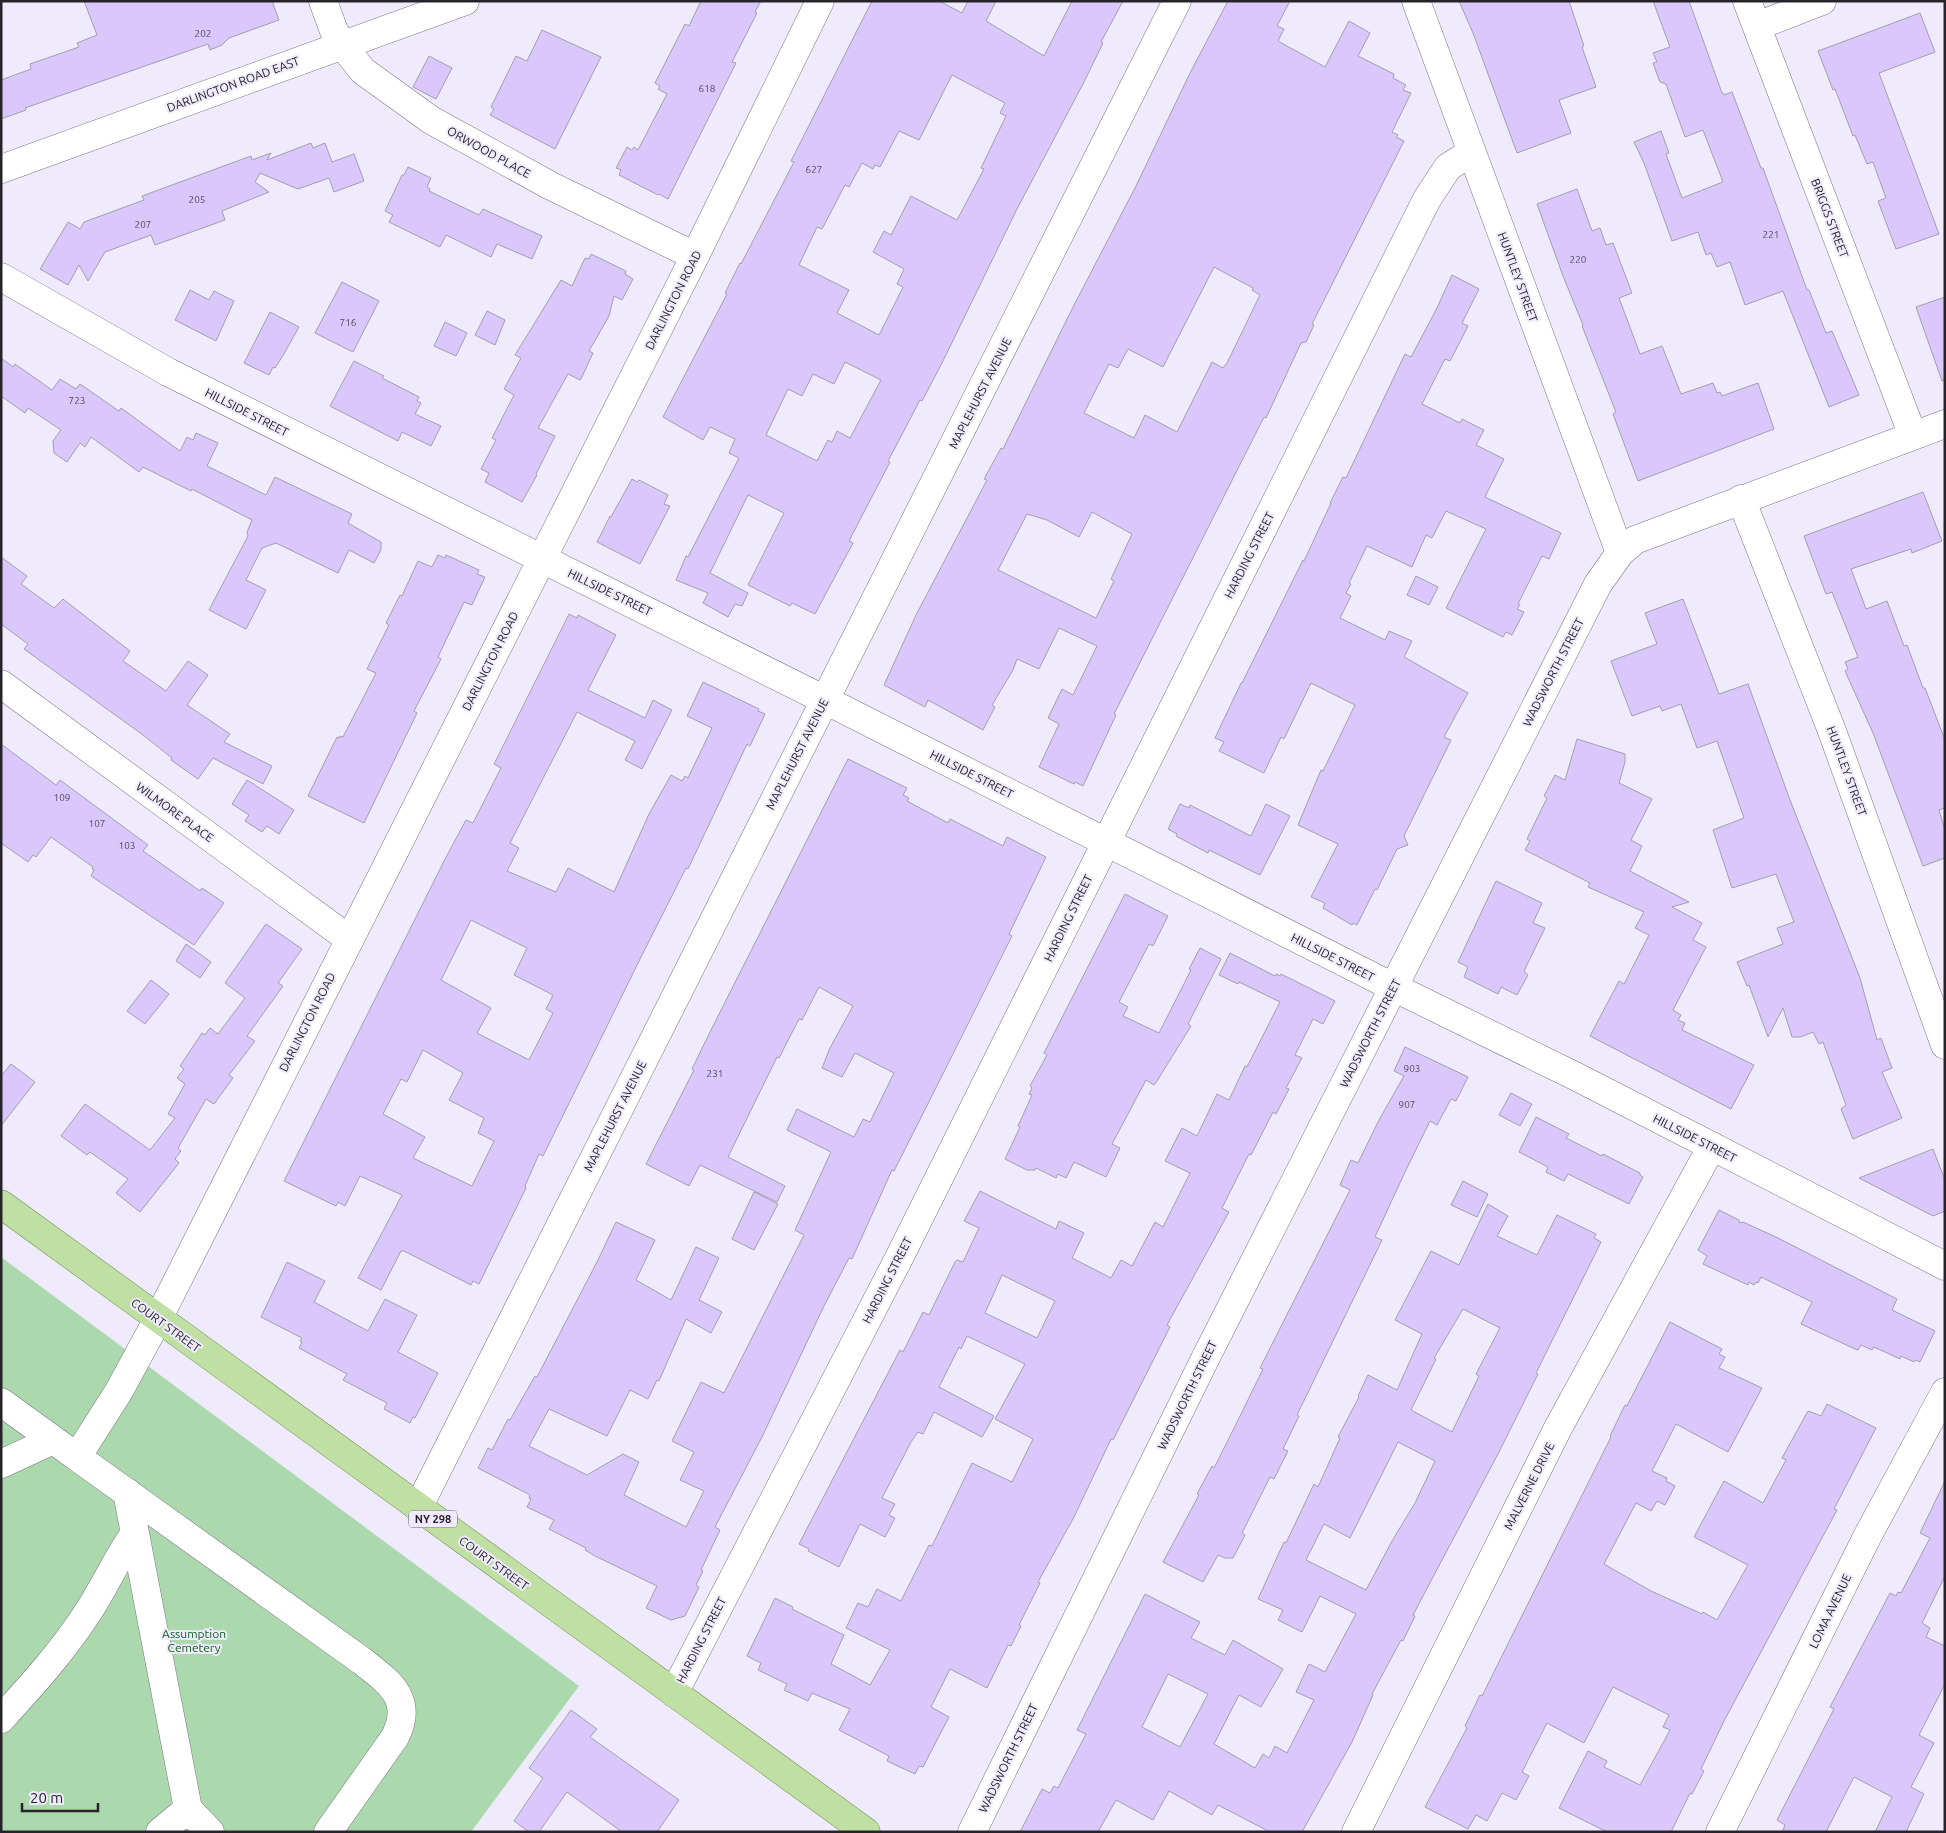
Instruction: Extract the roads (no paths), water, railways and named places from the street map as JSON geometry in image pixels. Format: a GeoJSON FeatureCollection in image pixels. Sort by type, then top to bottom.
{"type":"FeatureCollection","features":[{"type":"Feature","properties":{"kind":"main road","name":"COURT STREET"},"geometry":{"type":"LineString","coordinates":[[1,1204],[866,1832]]}},
{"type":"Feature","properties":{"kind":"street","name":"ORWOOD PLACE"},"geometry":{"type":"LineString","coordinates":[[323,1],[334,31],[342,45],[363,71],[431,120],[551,186],[695,256]]}},
{"type":"Feature","properties":{"kind":"street","name":"DARLINGTON ROAD EAST"},"geometry":{"type":"LineString","coordinates":[[1,169],[465,1]]}},
{"type":"Feature","properties":{"kind":"street","name":"DARLINGTON ROAD"},"geometry":{"type":"LineString","coordinates":[[77,1457],[119,1391],[158,1319],[695,256],[820,1]]}},
{"type":"Feature","properties":{"kind":"street","name":"MAPLEHURST AVENUE"},"geometry":{"type":"LineString","coordinates":[[418,1508],[1177,1]]}},
{"type":"Feature","properties":{"kind":"street","name":"HUNTLEY STREET"},"geometry":{"type":"LineString","coordinates":[[1416,1],[1620,553]]}},
{"type":"Feature","properties":{"kind":"street"},"geometry":{"type":"LineString","coordinates":[[1752,14],[1822,1]]}},
{"type":"Feature","properties":{"kind":"street","name":"BRIGGS STREET"},"geometry":{"type":"LineString","coordinates":[[1752,14],[1912,436]]}},
{"type":"Feature","properties":{"kind":"street","name":"HARDING STREET"},"geometry":{"type":"LineString","coordinates":[[674,1693],[900,1256],[1427,199],[1448,167],[1472,152]]}},
{"type":"Feature","properties":{"kind":"street","name":"HILLSIDE STREET"},"geometry":{"type":"LineString","coordinates":[[1,277],[168,372],[825,700],[1393,987],[1575,1076],[1945,1266]]}},
{"type":"Feature","properties":{"kind":"street","name":"WADSWORTH STREET"},"geometry":{"type":"LineString","coordinates":[[972,1832],[1206,1357],[1598,584],[1620,553],[1635,540],[1945,424]]}},
{"type":"Feature","properties":{"kind":"street","name":"HUNTLEY STREET"},"geometry":{"type":"LineString","coordinates":[[1742,499],[1832,730],[1945,1045]]}},
{"type":"Feature","properties":{"kind":"street","name":"WILMORE PLACE"},"geometry":{"type":"LineString","coordinates":[[1,684],[349,939]]}},
{"type":"Feature","properties":{"kind":"street","name":"MALVERNE DRIVE"},"geometry":{"type":"LineString","coordinates":[[1356,1832],[1558,1428],[1712,1146]]}},
{"type":"Feature","properties":{"kind":"street","name":"LOMA AVENUE"},"geometry":{"type":"LineString","coordinates":[[1720,1832],[1867,1537],[1945,1392]]}},
{"type":"Feature","properties":{"kind":"street"},"geometry":{"type":"LineString","coordinates":[[1,1402],[362,1661],[386,1680],[396,1693],[402,1708],[402,1724],[395,1738],[328,1832]]}},
{"type":"Feature","properties":{"kind":"street"},"geometry":{"type":"LineString","coordinates":[[1,1464],[53,1440]]}},
{"type":"Feature","properties":{"kind":"street"},"geometry":{"type":"LineString","coordinates":[[127,1492],[188,1809],[210,1832]]}},
{"type":"Feature","properties":{"kind":"street"},"geometry":{"type":"LineString","coordinates":[[1,1719],[42,1674],[88,1612],[120,1554],[134,1533]]}},
{"type":"Feature","properties":{"kind":"street"},"geometry":{"type":"LineString","coordinates":[[160,1832],[188,1809]]}},
{"type":"Feature","properties":{"kind":"park label","name":"Assumption Cemetery"},"geometry":{"type":"Point","coordinates":[194,1640]}}]}
